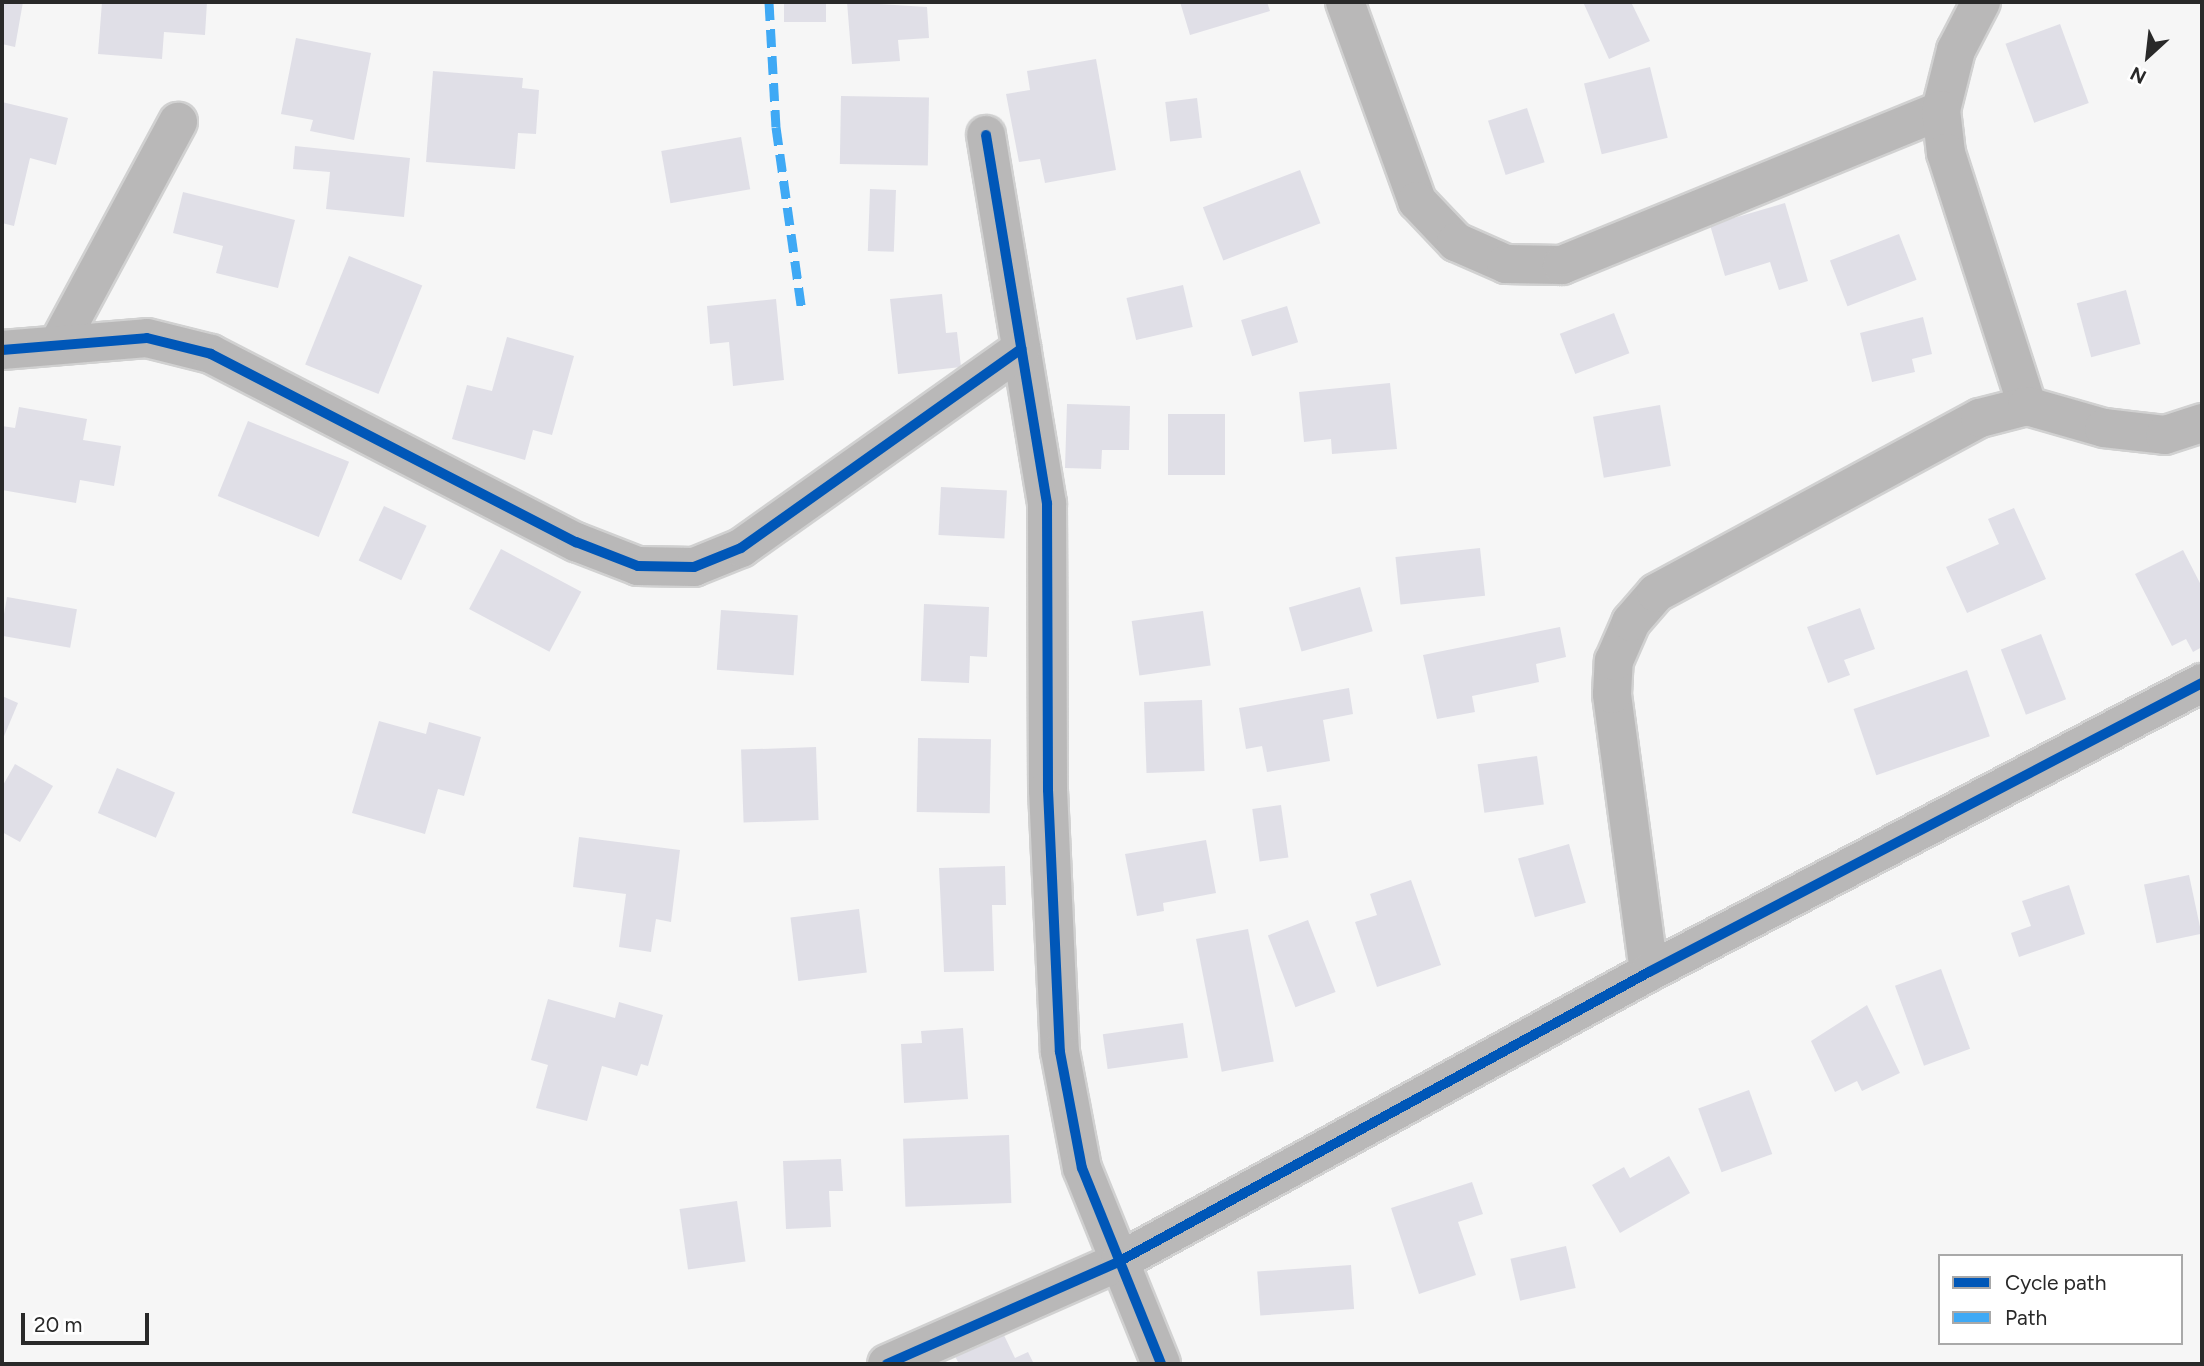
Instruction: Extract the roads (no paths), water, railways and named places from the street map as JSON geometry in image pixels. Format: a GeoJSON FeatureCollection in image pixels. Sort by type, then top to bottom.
{"type":"FeatureCollection","features":[{"type":"Feature","properties":{"kind":"street"},"geometry":{"type":"LineString","coordinates":[[1345,2],[1417,201],[1456,242],[1506,264],[1562,265],[1941,110]]}},
{"type":"Feature","properties":{"kind":"street"},"geometry":{"type":"LineString","coordinates":[[1981,2],[1956,50],[1941,110],[1946,153],[2027,406]]}},
{"type":"Feature","properties":{"kind":"street"},"geometry":{"type":"LineString","coordinates":[[60,341],[178,122]]}},
{"type":"Feature","properties":{"kind":"street"},"geometry":{"type":"LineString","coordinates":[[986,135],[1047,503],[1048,790],[1060,1052],[1082,1168],[1161,1364]]}},
{"type":"Feature","properties":{"kind":"street"},"geometry":{"type":"LineString","coordinates":[[2,350],[60,341],[147,338],[211,354],[576,542],[638,566],[694,567],[741,548],[1021,349]]}},
{"type":"Feature","properties":{"kind":"street"},"geometry":{"type":"LineString","coordinates":[[1649,972],[1612,694],[1614,661],[1631,622],[1656,593],[1980,418],[2027,406],[2104,428],[2165,435],[2202,423]]}},
{"type":"Feature","properties":{"kind":"street"},"geometry":{"type":"LineString","coordinates":[[887,1364],[1120,1261],[1649,972],[2202,682]]}}]}
